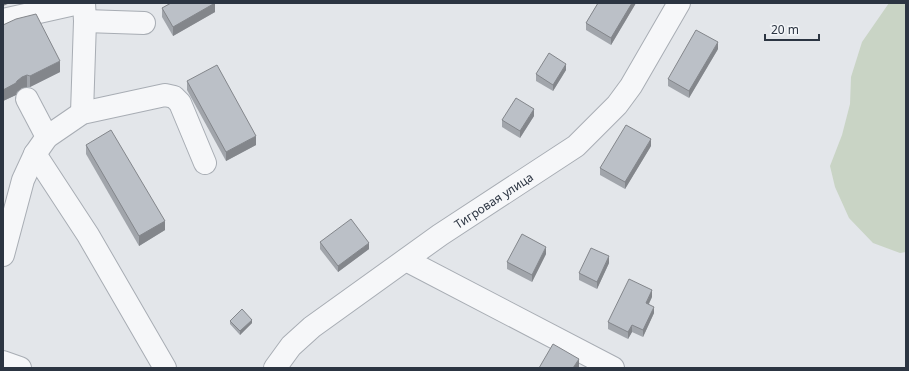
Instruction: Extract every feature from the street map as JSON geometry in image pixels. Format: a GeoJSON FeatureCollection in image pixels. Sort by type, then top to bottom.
{"type":"FeatureCollection","features":[{"type":"Feature","properties":{"kind":"street","name":"Тигровая улица"},"geometry":{"type":"LineString","coordinates":[[275,368],[291,346],[312,327],[440,235],[576,146],[616,105],[631,86],[679,3]]}},
{"type":"Feature","properties":{"kind":"street"},"geometry":{"type":"LineString","coordinates":[[82,113],[83,9]]}},
{"type":"Feature","properties":{"kind":"street"},"geometry":{"type":"LineString","coordinates":[[3,20],[83,9],[144,23]]}},
{"type":"Feature","properties":{"kind":"street"},"geometry":{"type":"LineString","coordinates":[[3,255],[23,180],[41,146],[82,113],[165,94],[174,96],[180,103],[205,163]]}},
{"type":"Feature","properties":{"kind":"street"},"geometry":{"type":"LineString","coordinates":[[28,99],[41,146],[88,235],[165,368]]}},
{"type":"Feature","properties":{"kind":"street"},"geometry":{"type":"LineString","coordinates":[[406,260],[612,368]]}},
{"type":"Feature","properties":{"kind":"street"},"geometry":{"type":"LineString","coordinates":[[3,362],[20,368]]}},
{"type":"Feature","properties":{"kind":"green space"},"geometry":{"type":"Polygon","coordinates":[[[889,3],[906,3],[906,252],[900,253],[873,243],[849,218],[835,187],[830,166],[842,135],[850,104],[851,77],[862,42],[889,3]]]}},
{"type":"Feature","properties":{"kind":"building"},"geometry":{"type":"Polygon","coordinates":[[[171,3],[215,3],[173,27],[162,8],[171,3]]]}},
{"type":"Feature","properties":{"kind":"building"},"geometry":{"type":"Polygon","coordinates":[[[598,3],[632,3],[611,38],[586,23],[598,3]]]}},
{"type":"Feature","properties":{"kind":"building"},"geometry":{"type":"Polygon","coordinates":[[[36,14],[60,61],[30,76],[27,75],[22,77],[16,83],[3,90],[3,25],[16,19],[36,14]]]}},
{"type":"Feature","properties":{"kind":"building"},"geometry":{"type":"Polygon","coordinates":[[[696,30],[718,42],[689,91],[668,79],[696,30]]]}},
{"type":"Feature","properties":{"kind":"building"},"geometry":{"type":"Polygon","coordinates":[[[549,53],[566,64],[553,85],[536,74],[549,53]]]}},
{"type":"Feature","properties":{"kind":"building"},"geometry":{"type":"Polygon","coordinates":[[[217,65],[256,136],[226,152],[187,81],[217,65]]]}},
{"type":"Feature","properties":{"kind":"building"},"geometry":{"type":"Polygon","coordinates":[[[516,98],[534,109],[520,131],[502,120],[516,98]]]}},
{"type":"Feature","properties":{"kind":"building"},"geometry":{"type":"Polygon","coordinates":[[[626,125],[651,139],[625,182],[600,168],[626,125]]]}},
{"type":"Feature","properties":{"kind":"building"},"geometry":{"type":"Polygon","coordinates":[[[111,130],[165,221],[139,236],[86,145],[111,130]]]}},
{"type":"Feature","properties":{"kind":"building"},"geometry":{"type":"Polygon","coordinates":[[[351,219],[369,243],[338,266],[320,242],[351,219]]]}},
{"type":"Feature","properties":{"kind":"building"},"geometry":{"type":"Polygon","coordinates":[[[522,234],[546,247],[532,275],[507,262],[522,234]]]}},
{"type":"Feature","properties":{"kind":"building"},"geometry":{"type":"Polygon","coordinates":[[[591,248],[609,256],[597,282],[579,273],[591,248]]]}},
{"type":"Feature","properties":{"kind":"building"},"geometry":{"type":"Polygon","coordinates":[[[629,279],[652,290],[646,303],[654,307],[643,330],[632,325],[628,332],[608,322],[629,279]]]}},
{"type":"Feature","properties":{"kind":"building"},"geometry":{"type":"Polygon","coordinates":[[[242,309],[252,320],[240,331],[230,321],[242,309]]]}},
{"type":"Feature","properties":{"kind":"building"},"geometry":{"type":"Polygon","coordinates":[[[553,344],[579,359],[573,368],[539,368],[553,344]]]}}]}
